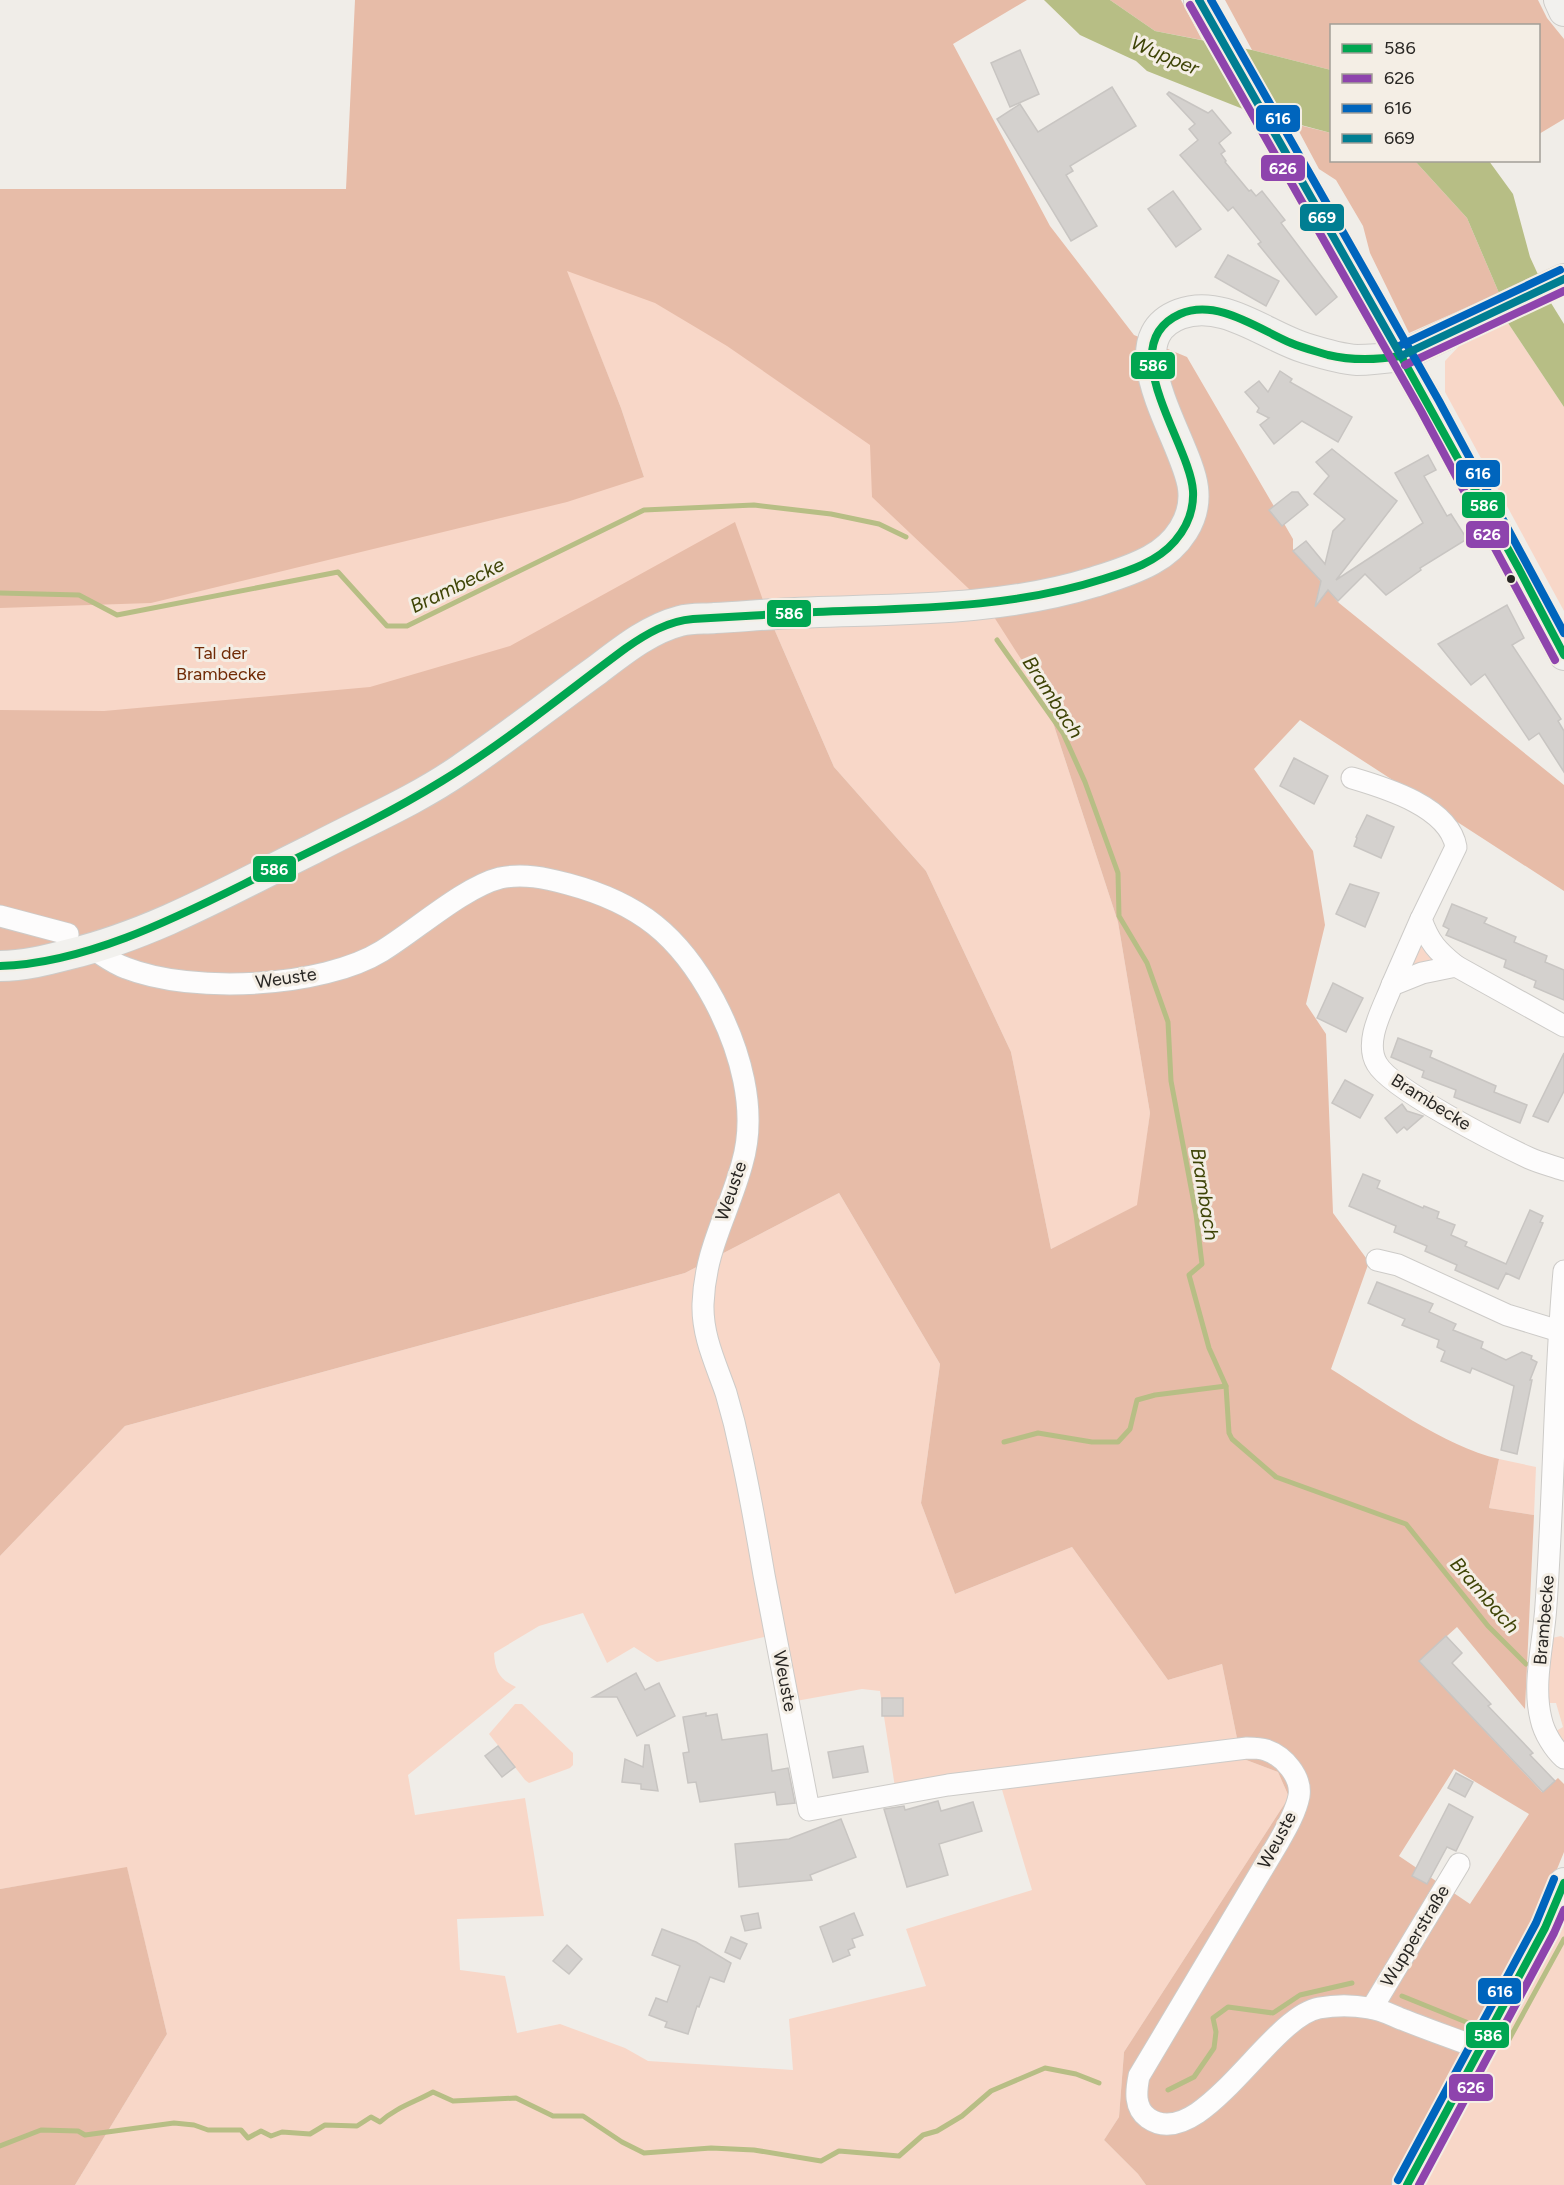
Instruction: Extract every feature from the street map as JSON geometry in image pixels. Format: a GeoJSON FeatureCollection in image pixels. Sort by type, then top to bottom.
{"type":"FeatureCollection","features":[{"type":"Feature","properties":{"kind":"main road"},"geometry":{"type":"LineString","coordinates":[[1200,0],[1401,356],[1564,655]]}},
{"type":"Feature","properties":{"kind":"main road"},"geometry":{"type":"LineString","coordinates":[[1559,0],[1564,12]]}},
{"type":"Feature","properties":{"kind":"main road"},"geometry":{"type":"LineString","coordinates":[[0,966],[46,960],[93,949],[173,919],[419,795],[462,769],[644,636],[681,621],[839,611],[926,609],[1011,602],[1086,585],[1121,574],[1152,560],[1167,550],[1183,532],[1194,502],[1191,477],[1161,399],[1150,359],[1152,342],[1157,331],[1164,324],[1182,314],[1195,311],[1219,313],[1234,317],[1299,346],[1355,360],[1401,356],[1556,283]]}},
{"type":"Feature","properties":{"kind":"main road"},"geometry":{"type":"LineString","coordinates":[[1407,2185],[1545,1928],[1564,1883]]}},
{"type":"Feature","properties":{"kind":"street","name":"Brambecke"},"geometry":{"type":"LineString","coordinates":[[1352,778],[1387,788],[1439,816],[1454,835],[1456,848],[1421,919],[1374,1033],[1373,1046],[1376,1064],[1389,1077],[1415,1096],[1531,1159],[1564,1170]]}},
{"type":"Feature","properties":{"kind":"street","name":"Weuste"},"geometry":{"type":"LineString","coordinates":[[93,949],[128,969],[169,979],[245,984],[310,976],[360,963],[382,951],[468,893],[493,880],[515,876],[548,879],[603,895],[635,910],[661,930],[692,965],[717,1006],[732,1046],[746,1095],[749,1115],[747,1141],[742,1165],[706,1269],[703,1309],[707,1338],[726,1394],[741,1453],[809,1810],[948,1785],[1247,1748],[1266,1750],[1287,1764],[1295,1774],[1299,1785],[1299,1797],[1278,1843],[1144,2066],[1139,2076],[1136,2093],[1138,2106],[1146,2117],[1161,2124],[1178,2123],[1198,2113],[1295,2020],[1316,2009],[1347,2006],[1372,2008],[1481,2049]]}},
{"type":"Feature","properties":{"kind":"street"},"geometry":{"type":"LineString","coordinates":[[0,916],[68,934]]}},
{"type":"Feature","properties":{"kind":"street"},"geometry":{"type":"LineString","coordinates":[[1421,919],[1433,945],[1456,966],[1564,1026]]}},
{"type":"Feature","properties":{"kind":"street"},"geometry":{"type":"LineString","coordinates":[[1392,985],[1422,972],[1456,966]]}},
{"type":"Feature","properties":{"kind":"street"},"geometry":{"type":"LineString","coordinates":[[1377,1260],[1398,1265],[1507,1315],[1559,1331]]}},
{"type":"Feature","properties":{"kind":"street","name":"Brambecke"},"geometry":{"type":"LineString","coordinates":[[1564,1271],[1546,1606],[1538,1695],[1541,1719],[1564,1758]]}},
{"type":"Feature","properties":{"kind":"street","name":"Wupperstraße"},"geometry":{"type":"LineString","coordinates":[[1372,2008],[1459,1864]]}},
{"type":"Feature","properties":{"kind":"green space","name":"Tal der Brambecke"},"geometry":{"type":"Polygon","coordinates":[[[566,270],[751,331],[894,453],[1044,695],[1118,922],[1150,1113],[1138,1205],[1051,1249],[1011,1052],[926,871],[834,767],[769,617],[624,641],[0,927],[0,545],[644,477],[621,408],[566,270]]]}},
{"type":"Feature","properties":{"kind":"green space"},"geometry":{"type":"Polygon","coordinates":[[[1508,323],[1564,407],[1564,611],[1445,392],[1445,361],[1460,345],[1508,323]]]}},
{"type":"Feature","properties":{"kind":"green space"},"geometry":{"type":"Polygon","coordinates":[[[1419,942],[1436,960],[1409,969],[1419,942]]]}},
{"type":"Feature","properties":{"kind":"green space"},"geometry":{"type":"Polygon","coordinates":[[[839,1193],[940,1364],[921,1503],[955,1594],[1072,1547],[1168,1680],[1222,1664],[1241,1758],[1278,1772],[1289,1797],[1124,2052],[1119,2117],[1104,2140],[1146,2185],[75,2185],[167,2034],[127,1868],[0,1889],[0,1556],[125,1426],[685,1273],[839,1193]],[[583,1613],[539,1626],[494,1653],[495,1665],[499,1674],[516,1687],[408,1775],[415,1815],[525,1798],[544,1916],[457,1919],[460,1970],[505,1976],[517,2033],[560,2024],[625,2048],[648,2061],[793,2070],[789,2019],[926,1986],[906,1929],[1032,1890],[1000,1783],[897,1800],[880,1691],[862,1689],[796,1701],[781,1633],[657,1662],[634,1647],[607,1663],[583,1613]]]}},
{"type":"Feature","properties":{"kind":"green space"},"geometry":{"type":"Polygon","coordinates":[[[1499,1459],[1536,1467],[1534,1515],[1489,1508],[1499,1459]]]}},
{"type":"Feature","properties":{"kind":"green space"},"geometry":{"type":"Polygon","coordinates":[[[1561,1636],[1564,1638],[1564,1746],[1556,1731],[1563,1727],[1556,1703],[1546,1703],[1552,1638],[1561,1636]]]}},
{"type":"Feature","properties":{"kind":"green space"},"geometry":{"type":"Polygon","coordinates":[[[515,1704],[522,1704],[573,1753],[573,1765],[570,1768],[529,1783],[525,1780],[489,1734],[515,1704]]]}},
{"type":"Feature","properties":{"kind":"green space"},"geometry":{"type":"Polygon","coordinates":[[[1564,1918],[1564,2185],[1420,2185],[1564,1918]]]}},
{"type":"Feature","properties":{"kind":"shaded area"},"geometry":{"type":"Polygon","coordinates":[[[355,0],[1027,0],[953,44],[1050,226],[1134,335],[1187,357],[1293,539],[1293,549],[1339,603],[1564,785],[1564,891],[1300,720],[1254,769],[1313,851],[1325,925],[1306,1004],[1326,1034],[1333,1213],[1369,1262],[1331,1369],[1434,1433],[1478,1453],[1499,1459],[1489,1508],[1534,1515],[1525,1709],[1457,1627],[1419,1661],[1542,1792],[1558,1778],[1564,1784],[1564,1852],[1535,1923],[1394,2185],[1146,2185],[1104,2140],[1119,2117],[1124,2052],[1289,1797],[1278,1772],[1241,1758],[1222,1664],[1168,1680],[1072,1547],[955,1594],[921,1503],[940,1364],[839,1193],[685,1273],[125,1426],[0,1556],[0,710],[104,711],[370,687],[510,646],[735,522],[769,617],[834,767],[926,871],[1011,1052],[1051,1249],[1137,1205],[1150,1113],[1118,922],[1044,695],[987,606],[872,497],[870,445],[727,346],[655,303],[567,271],[621,408],[644,477],[567,502],[151,603],[0,608],[0,189],[346,189],[355,0]],[[1454,1769],[1399,1856],[1470,1904],[1529,1814],[1454,1769]]]}},
{"type":"Feature","properties":{"kind":"shaded area"},"geometry":{"type":"Polygon","coordinates":[[[1110,0],[1181,0],[1202,40],[1155,31],[1110,0]]]}},
{"type":"Feature","properties":{"kind":"shaded area"},"geometry":{"type":"Polygon","coordinates":[[[1225,0],[1538,0],[1547,18],[1564,39],[1564,119],[1540,133],[1540,24],[1330,24],[1330,70],[1252,50],[1225,0]]]}},
{"type":"Feature","properties":{"kind":"shaded area"},"geometry":{"type":"Polygon","coordinates":[[[1295,124],[1330,133],[1330,162],[1416,162],[1467,218],[1499,293],[1409,333],[1370,253],[1363,226],[1336,180],[1319,169],[1295,124]]]}},
{"type":"Feature","properties":{"kind":"shaded area"},"geometry":{"type":"Polygon","coordinates":[[[127,1867],[167,2034],[75,2185],[0,2185],[0,1889],[127,1867]]]}},
{"type":"Feature","properties":{"kind":"water","name":"Wupper"},"geometry":{"type":"Polygon","coordinates":[[[1044,0],[1110,0],[1155,31],[1252,50],[1330,70],[1330,133],[1248,111],[1147,71],[1136,61],[1080,35],[1044,0]]]}},
{"type":"Feature","properties":{"kind":"water"},"geometry":{"type":"Polygon","coordinates":[[[1416,162],[1490,162],[1513,194],[1530,257],[1551,303],[1564,324],[1564,407],[1508,323],[1499,293],[1467,218],[1416,162]]]}},
{"type":"Feature","properties":{"kind":"building"},"geometry":{"type":"Polygon","coordinates":[[[1020,50],[1039,94],[1010,107],[991,63],[1020,50]]]}},
{"type":"Feature","properties":{"kind":"building"},"geometry":{"type":"Polygon","coordinates":[[[1112,87],[1136,126],[1070,166],[1073,171],[1066,175],[1097,226],[1071,241],[997,119],[1020,104],[1038,132],[1112,87]]]}},
{"type":"Feature","properties":{"kind":"building"},"geometry":{"type":"Polygon","coordinates":[[[1169,92],[1208,113],[1212,110],[1231,133],[1219,143],[1225,151],[1221,154],[1225,162],[1249,191],[1251,190],[1256,196],[1262,191],[1285,220],[1281,223],[1337,297],[1316,315],[1258,244],[1261,242],[1233,207],[1228,211],[1180,155],[1198,140],[1189,129],[1195,124],[1167,94],[1169,92]]]}},
{"type":"Feature","properties":{"kind":"building"},"geometry":{"type":"Polygon","coordinates":[[[1173,191],[1201,229],[1176,247],[1148,209],[1173,191]]]}},
{"type":"Feature","properties":{"kind":"building"},"geometry":{"type":"Polygon","coordinates":[[[1228,255],[1279,281],[1266,306],[1215,277],[1228,255]]]}},
{"type":"Feature","properties":{"kind":"building"},"geometry":{"type":"Polygon","coordinates":[[[1280,371],[1292,379],[1290,382],[1352,417],[1338,442],[1302,421],[1274,444],[1260,425],[1269,418],[1257,412],[1259,408],[1245,392],[1259,381],[1268,392],[1280,371]]]}},
{"type":"Feature","properties":{"kind":"building"},"geometry":{"type":"Polygon","coordinates":[[[1332,449],[1397,501],[1336,580],[1423,523],[1395,473],[1428,455],[1436,470],[1424,476],[1447,516],[1451,514],[1467,539],[1420,568],[1421,570],[1386,595],[1365,574],[1338,601],[1328,590],[1315,607],[1321,581],[1293,551],[1306,541],[1325,564],[1333,531],[1345,519],[1314,494],[1329,476],[1316,462],[1332,449]]]}},
{"type":"Feature","properties":{"kind":"building"},"geometry":{"type":"Polygon","coordinates":[[[1292,492],[1298,492],[1308,505],[1282,526],[1269,510],[1292,492]]]}},
{"type":"Feature","properties":{"kind":"building"},"geometry":{"type":"Polygon","coordinates":[[[1507,605],[1524,638],[1512,645],[1561,719],[1558,721],[1564,731],[1564,772],[1539,733],[1529,740],[1485,674],[1471,685],[1438,644],[1507,605]]]}},
{"type":"Feature","properties":{"kind":"building"},"geometry":{"type":"Polygon","coordinates":[[[1294,758],[1328,776],[1314,804],[1280,786],[1294,758]]]}},
{"type":"Feature","properties":{"kind":"building"},"geometry":{"type":"Polygon","coordinates":[[[1367,815],[1394,827],[1381,858],[1354,846],[1367,815]]]}},
{"type":"Feature","properties":{"kind":"building"},"geometry":{"type":"Polygon","coordinates":[[[1350,884],[1379,893],[1365,927],[1336,914],[1350,884]]]}},
{"type":"Feature","properties":{"kind":"building"},"geometry":{"type":"Polygon","coordinates":[[[1452,904],[1487,918],[1484,923],[1516,937],[1514,942],[1547,956],[1545,962],[1564,970],[1564,1000],[1534,987],[1536,981],[1504,967],[1506,960],[1446,935],[1449,929],[1443,926],[1452,904]]]}},
{"type":"Feature","properties":{"kind":"building"},"geometry":{"type":"Polygon","coordinates":[[[1333,983],[1363,998],[1346,1032],[1317,1018],[1333,983]]]}},
{"type":"Feature","properties":{"kind":"building"},"geometry":{"type":"Polygon","coordinates":[[[1398,1038],[1432,1051],[1430,1057],[1496,1086],[1494,1092],[1527,1105],[1520,1123],[1454,1097],[1456,1090],[1422,1077],[1424,1071],[1391,1057],[1398,1038]]]}},
{"type":"Feature","properties":{"kind":"building"},"geometry":{"type":"Polygon","coordinates":[[[1564,1053],[1564,1091],[1548,1122],[1533,1116],[1564,1053]]]}},
{"type":"Feature","properties":{"kind":"building"},"geometry":{"type":"Polygon","coordinates":[[[1345,1080],[1373,1095],[1360,1118],[1332,1103],[1345,1080]]]}},
{"type":"Feature","properties":{"kind":"building"},"geometry":{"type":"Polygon","coordinates":[[[1402,1104],[1407,1111],[1423,1116],[1407,1130],[1404,1127],[1397,1133],[1385,1118],[1402,1104]]]}},
{"type":"Feature","properties":{"kind":"building"},"geometry":{"type":"Polygon","coordinates":[[[1363,1174],[1380,1181],[1377,1188],[1423,1208],[1424,1206],[1439,1212],[1437,1218],[1455,1225],[1451,1235],[1467,1242],[1465,1246],[1506,1264],[1530,1210],[1543,1216],[1540,1222],[1543,1223],[1519,1279],[1506,1273],[1498,1289],[1455,1270],[1457,1265],[1425,1251],[1427,1246],[1394,1232],[1396,1226],[1349,1206],[1363,1174]]]}},
{"type":"Feature","properties":{"kind":"building"},"geometry":{"type":"Polygon","coordinates":[[[1377,1282],[1433,1304],[1429,1312],[1456,1324],[1453,1330],[1483,1342],[1481,1348],[1506,1360],[1522,1352],[1532,1356],[1531,1359],[1537,1362],[1530,1380],[1532,1380],[1517,1454],[1501,1450],[1514,1386],[1472,1368],[1470,1373],[1441,1361],[1445,1351],[1437,1347],[1439,1340],[1402,1325],[1405,1319],[1368,1303],[1377,1282]]]}},
{"type":"Feature","properties":{"kind":"building"},"geometry":{"type":"Polygon","coordinates":[[[1446,1636],[1462,1653],[1452,1663],[1491,1704],[1488,1706],[1533,1753],[1530,1755],[1555,1781],[1543,1792],[1419,1661],[1446,1636]]]}},
{"type":"Feature","properties":{"kind":"building"},"geometry":{"type":"Polygon","coordinates":[[[636,1673],[645,1690],[659,1683],[675,1716],[637,1736],[617,1697],[593,1697],[636,1673]]]}},
{"type":"Feature","properties":{"kind":"building"},"geometry":{"type":"Polygon","coordinates":[[[882,1698],[903,1698],[903,1716],[882,1716],[882,1698]]]}},
{"type":"Feature","properties":{"kind":"building"},"geometry":{"type":"Polygon","coordinates":[[[706,1713],[706,1716],[717,1714],[722,1740],[767,1734],[772,1771],[788,1768],[795,1803],[777,1805],[775,1792],[700,1802],[696,1782],[688,1783],[683,1753],[689,1752],[683,1717],[706,1713]]]}},
{"type":"Feature","properties":{"kind":"building"},"geometry":{"type":"Polygon","coordinates":[[[645,1745],[649,1745],[658,1791],[641,1789],[641,1784],[622,1782],[625,1759],[643,1767],[645,1745]]]}},
{"type":"Feature","properties":{"kind":"building"},"geometry":{"type":"Polygon","coordinates":[[[498,1746],[515,1767],[502,1777],[485,1756],[498,1746]]]}},
{"type":"Feature","properties":{"kind":"building"},"geometry":{"type":"Polygon","coordinates":[[[863,1746],[868,1772],[833,1778],[828,1752],[863,1746]]]}},
{"type":"Feature","properties":{"kind":"building"},"geometry":{"type":"Polygon","coordinates":[[[1456,1773],[1473,1782],[1465,1797],[1448,1788],[1456,1773]]]}},
{"type":"Feature","properties":{"kind":"building"},"geometry":{"type":"Polygon","coordinates":[[[938,1801],[941,1811],[973,1802],[982,1831],[939,1844],[948,1875],[907,1887],[884,1809],[904,1806],[905,1810],[938,1801]]]}},
{"type":"Feature","properties":{"kind":"building"},"geometry":{"type":"Polygon","coordinates":[[[1449,1804],[1473,1817],[1456,1851],[1447,1847],[1427,1884],[1412,1876],[1449,1804]]]}},
{"type":"Feature","properties":{"kind":"building"},"geometry":{"type":"Polygon","coordinates":[[[841,1819],[856,1857],[810,1875],[812,1880],[739,1887],[735,1844],[789,1839],[841,1819]]]}},
{"type":"Feature","properties":{"kind":"building"},"geometry":{"type":"Polygon","coordinates":[[[758,1913],[761,1928],[745,1931],[741,1916],[758,1913]]]}},
{"type":"Feature","properties":{"kind":"building"},"geometry":{"type":"Polygon","coordinates":[[[854,1913],[863,1935],[852,1939],[855,1947],[848,1950],[850,1955],[833,1962],[820,1927],[854,1913]]]}},
{"type":"Feature","properties":{"kind":"building"},"geometry":{"type":"Polygon","coordinates":[[[662,1929],[696,1942],[731,1963],[724,1982],[710,1977],[688,2034],[665,2027],[667,2022],[649,2015],[656,1998],[667,2002],[680,1966],[652,1955],[662,1929]]]}},
{"type":"Feature","properties":{"kind":"building"},"geometry":{"type":"Polygon","coordinates":[[[731,1937],[747,1944],[740,1959],[725,1952],[731,1937]]]}},
{"type":"Feature","properties":{"kind":"building"},"geometry":{"type":"Polygon","coordinates":[[[567,1945],[582,1959],[569,1974],[553,1961],[567,1945]]]}},
{"type":"Feature","properties":{"kind":"waterway","name":"Brambecke"},"geometry":{"type":"LineString","coordinates":[[0,593],[79,595],[117,615],[338,572],[387,626],[407,626],[644,510],[754,505],[831,514],[879,524],[906,537]]}},
{"type":"Feature","properties":{"kind":"waterway","name":"Brambach"},"geometry":{"type":"LineString","coordinates":[[997,640],[1063,733],[1085,782],[1118,873],[1119,916],[1147,963],[1168,1022],[1171,1081],[1196,1214],[1202,1264],[1189,1275],[1209,1348],[1226,1386],[1229,1433],[1232,1439],[1276,1477],[1406,1524],[1488,1626],[1526,1664]]}},
{"type":"Feature","properties":{"kind":"waterway"},"geometry":{"type":"LineString","coordinates":[[1004,1442],[1038,1433],[1092,1442],[1118,1442],[1130,1429],[1137,1400],[1155,1395],[1226,1386]]}},
{"type":"Feature","properties":{"kind":"waterway"},"geometry":{"type":"LineString","coordinates":[[1506,2045],[1564,1939]]}},
{"type":"Feature","properties":{"kind":"waterway"},"geometry":{"type":"LineString","coordinates":[[1168,2090],[1194,2077],[1214,2048],[1216,2032],[1213,2018],[1228,2007],[1273,2013],[1300,1995],[1352,1983]]}},
{"type":"Feature","properties":{"kind":"waterway"},"geometry":{"type":"LineString","coordinates":[[1402,1996],[1471,2024]]}},
{"type":"Feature","properties":{"kind":"waterway"},"geometry":{"type":"LineString","coordinates":[[0,2146],[41,2130],[78,2131],[85,2135],[174,2123],[194,2125],[208,2130],[241,2130],[248,2138],[261,2131],[271,2136],[282,2132],[310,2134],[325,2125],[357,2126],[371,2117],[380,2122],[399,2109],[433,2092],[453,2101],[516,2098],[553,2116],[583,2116],[622,2142],[644,2153],[711,2148],[754,2150],[821,2161],[839,2151],[899,2156],[923,2135],[937,2131],[962,2116],[991,2091],[1045,2068],[1076,2074],[1099,2083]]}},
{"type":"Feature","properties":{"kind":"transit line","name":"669"},"geometry":{"type":"LineString","coordinates":[[1199,0],[1401,356]]}},
{"type":"Feature","properties":{"kind":"transit line","name":"616"},"geometry":{"type":"LineString","coordinates":[[1211,0],[1439,401],[1564,633]]}},
{"type":"Feature","properties":{"kind":"transit line","name":"626"},"geometry":{"type":"LineString","coordinates":[[1190,5],[1421,411],[1555,660]]}},
{"type":"Feature","properties":{"kind":"transit line","name":"616"},"geometry":{"type":"LineString","coordinates":[[1397,347],[1560,270]]}},
{"type":"Feature","properties":{"kind":"transit line","name":"669"},"geometry":{"type":"LineString","coordinates":[[1401,356],[1564,279]]}},
{"type":"Feature","properties":{"kind":"transit line","name":"626"},"geometry":{"type":"LineString","coordinates":[[1405,365],[1564,291]]}},
{"type":"Feature","properties":{"kind":"transit line","name":"586"},"geometry":{"type":"LineString","coordinates":[[0,966],[63,957],[126,938],[187,912],[369,822],[466,766],[626,648],[666,625],[693,619],[924,608],[996,602],[1068,589],[1142,565],[1160,555],[1179,536],[1189,518],[1192,505],[1193,491],[1189,471],[1160,396],[1153,371],[1152,348],[1161,329],[1180,314],[1194,310],[1223,312],[1296,345],[1337,357],[1364,359],[1401,356]]}},
{"type":"Feature","properties":{"kind":"transit line","name":"586"},"geometry":{"type":"LineString","coordinates":[[1401,356],[1564,655]]}},
{"type":"Feature","properties":{"kind":"transit line","name":"616"},"geometry":{"type":"LineString","coordinates":[[1398,2180],[1536,1923],[1554,1879]]}},
{"type":"Feature","properties":{"kind":"transit line","name":"586"},"geometry":{"type":"LineString","coordinates":[[1407,2185],[1545,1928],[1564,1883]]}},
{"type":"Feature","properties":{"kind":"transit line","name":"626"},"geometry":{"type":"LineString","coordinates":[[1419,2185],[1554,1933],[1564,1910]]}}]}
